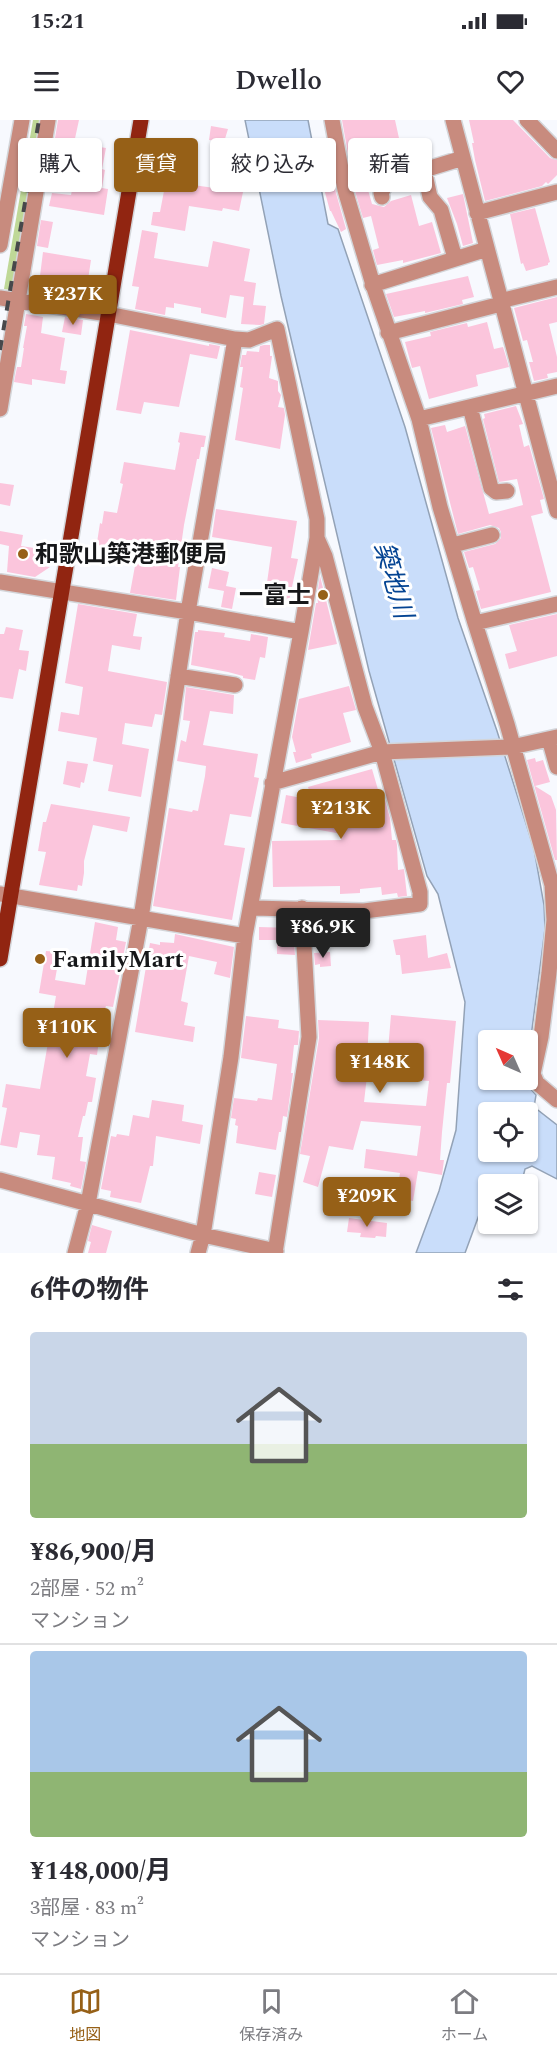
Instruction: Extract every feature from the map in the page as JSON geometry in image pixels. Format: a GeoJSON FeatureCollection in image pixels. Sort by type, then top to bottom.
{"type":"FeatureCollection","features":[{"type":"Feature","properties":{"kind":"main road"},"geometry":{"type":"LineString","coordinates":[[0,959],[5,894],[61,592],[141,120]]}},
{"type":"Feature","properties":{"kind":"street"},"geometry":{"type":"LineString","coordinates":[[0,245],[22,120]]}},
{"type":"Feature","properties":{"kind":"street"},"geometry":{"type":"LineString","coordinates":[[0,409],[48,120]]}},
{"type":"Feature","properties":{"kind":"street"},"geometry":{"type":"LineString","coordinates":[[332,120],[345,190],[372,285],[418,419],[440,507],[476,622],[509,747],[537,827],[552,885],[553,976],[533,1074],[537,1083],[557,1100]]}},
{"type":"Feature","properties":{"kind":"street"},"geometry":{"type":"LineString","coordinates":[[453,120],[525,394],[553,478],[557,511]]}},
{"type":"Feature","properties":{"kind":"street"},"geometry":{"type":"LineString","coordinates":[[527,120],[557,151]]}},
{"type":"Feature","properties":{"kind":"street"},"geometry":{"type":"LineString","coordinates":[[432,168],[463,158]]}},
{"type":"Feature","properties":{"kind":"street"},"geometry":{"type":"LineString","coordinates":[[382,192],[382,197]]}},
{"type":"Feature","properties":{"kind":"street"},"geometry":{"type":"LineString","coordinates":[[429,192],[430,197],[441,210],[455,258]]}},
{"type":"Feature","properties":{"kind":"street"},"geometry":{"type":"LineString","coordinates":[[477,213],[557,192]]}},
{"type":"Feature","properties":{"kind":"street"},"geometry":{"type":"LineString","coordinates":[[372,285],[487,249]]}},
{"type":"Feature","properties":{"kind":"street"},"geometry":{"type":"LineString","coordinates":[[388,333],[557,287]]}},
{"type":"Feature","properties":{"kind":"street"},"geometry":{"type":"LineString","coordinates":[[0,298],[108,314],[235,339],[249,340],[277,330],[317,519],[301,632],[245,936],[231,1057],[203,1235],[198,1253]]}},
{"type":"Feature","properties":{"kind":"street"},"geometry":{"type":"LineString","coordinates":[[75,1253],[88,1204],[141,918],[188,612],[235,339]]}},
{"type":"Feature","properties":{"kind":"street"},"geometry":{"type":"LineString","coordinates":[[418,419],[557,386]]}},
{"type":"Feature","properties":{"kind":"street"},"geometry":{"type":"LineString","coordinates":[[470,407],[491,488],[496,492],[507,491]]}},
{"type":"Feature","properties":{"kind":"street"},"geometry":{"type":"LineString","coordinates":[[453,544],[492,535]]}},
{"type":"Feature","properties":{"kind":"street"},"geometry":{"type":"LineString","coordinates":[[251,908],[364,911],[420,904],[420,892],[385,752],[365,707],[325,556],[316,538]]}},
{"type":"Feature","properties":{"kind":"street"},"geometry":{"type":"LineString","coordinates":[[0,582],[301,632]]}},
{"type":"Feature","properties":{"kind":"street"},"geometry":{"type":"LineString","coordinates":[[476,622],[557,604]]}},
{"type":"Feature","properties":{"kind":"street"},"geometry":{"type":"LineString","coordinates":[[178,676],[235,686]]}},
{"type":"Feature","properties":{"kind":"street"},"geometry":{"type":"LineString","coordinates":[[272,783],[385,752],[509,747],[553,738],[557,767]]}},
{"type":"Feature","properties":{"kind":"street"},"geometry":{"type":"LineString","coordinates":[[5,894],[245,936]]}},
{"type":"Feature","properties":{"kind":"street"},"geometry":{"type":"LineString","coordinates":[[0,1180],[275,1252],[309,1037],[302,908]]}},
{"type":"Feature","properties":{"kind":"green space"},"geometry":{"type":"Polygon","coordinates":[[[33,120],[45,120],[42,138],[30,138],[33,120]]]}},
{"type":"Feature","properties":{"kind":"green space"},"geometry":{"type":"Polygon","coordinates":[[[21,192],[33,192],[16,291],[4,289],[21,192]]]}},
{"type":"Feature","properties":{"kind":"water"},"geometry":{"type":"Polygon","coordinates":[[[245,120],[308,120],[311,138],[249,138],[245,120]]]}},
{"type":"Feature","properties":{"kind":"water","name":"築地川"},"geometry":{"type":"Polygon","coordinates":[[[260,192],[322,192],[328,224],[338,229],[405,427],[458,618],[534,849],[544,905],[545,929],[532,1030],[478,1030],[478,1090],[532,1090],[536,1095],[535,1102],[478,1102],[478,1162],[538,1162],[538,1110],[557,1125],[557,1179],[532,1166],[525,1169],[524,1174],[478,1174],[478,1218],[465,1253],[416,1253],[439,1191],[456,1130],[465,1002],[438,894],[427,876],[369,671],[281,296],[260,192]]]}},
{"type":"Feature","properties":{"kind":"building"},"geometry":{"type":"Polygon","coordinates":[[[58,120],[79,120],[75,138],[55,138],[58,120]]]}},
{"type":"Feature","properties":{"kind":"building"},"geometry":{"type":"Polygon","coordinates":[[[342,120],[395,120],[399,138],[348,138],[348,154],[342,120]]]}},
{"type":"Feature","properties":{"kind":"building"},"geometry":{"type":"Polygon","coordinates":[[[469,120],[513,120],[550,158],[557,160],[557,175],[548,184],[546,182],[542,186],[485,201],[475,160],[469,120]]]}},
{"type":"Feature","properties":{"kind":"building"},"geometry":{"type":"Polygon","coordinates":[[[211,126],[228,129],[225,138],[210,138],[209,140],[211,126]]]}},
{"type":"Feature","properties":{"kind":"building"},"geometry":{"type":"Polygon","coordinates":[[[102,147],[106,148],[102,169],[102,147]]]}},
{"type":"Feature","properties":{"kind":"building"},"geometry":{"type":"Polygon","coordinates":[[[102,169],[105,170],[102,188],[102,169]]]}},
{"type":"Feature","properties":{"kind":"building"},"geometry":{"type":"Polygon","coordinates":[[[198,186],[210,187],[210,192],[243,192],[239,211],[189,206],[185,231],[151,225],[153,212],[160,212],[164,192],[198,192],[198,186]]]}},
{"type":"Feature","properties":{"kind":"building"},"geometry":{"type":"Polygon","coordinates":[[[102,188],[108,189],[104,215],[49,206],[52,193],[71,195],[72,192],[102,192],[102,188]]]}},
{"type":"Feature","properties":{"kind":"building"},"geometry":{"type":"Polygon","coordinates":[[[325,192],[336,192],[346,229],[341,232],[330,211],[325,192]]]}},
{"type":"Feature","properties":{"kind":"building"},"geometry":{"type":"Polygon","coordinates":[[[355,192],[369,192],[372,204],[384,207],[391,201],[411,195],[419,226],[432,222],[441,253],[403,263],[403,260],[377,265],[373,250],[379,248],[371,216],[363,218],[355,192]]]}},
{"type":"Feature","properties":{"kind":"building"},"geometry":{"type":"Polygon","coordinates":[[[463,194],[473,243],[463,246],[447,198],[463,194]]]}},
{"type":"Feature","properties":{"kind":"building"},"geometry":{"type":"Polygon","coordinates":[[[535,208],[550,262],[548,265],[526,271],[523,263],[521,264],[510,214],[535,208]]]}},
{"type":"Feature","properties":{"kind":"building"},"geometry":{"type":"Polygon","coordinates":[[[41,220],[53,222],[48,248],[37,246],[41,220]]]}},
{"type":"Feature","properties":{"kind":"building"},"geometry":{"type":"Polygon","coordinates":[[[142,230],[158,233],[154,258],[208,267],[213,241],[250,249],[244,281],[256,283],[253,305],[266,306],[264,324],[241,324],[244,297],[230,295],[226,318],[201,313],[201,308],[174,303],[174,308],[166,307],[165,315],[135,309],[139,287],[132,286],[142,230]]]}},
{"type":"Feature","properties":{"kind":"building"},"geometry":{"type":"Polygon","coordinates":[[[43,252],[91,260],[85,299],[38,292],[43,252]]]}},
{"type":"Feature","properties":{"kind":"building"},"geometry":{"type":"Polygon","coordinates":[[[468,276],[474,297],[462,300],[463,304],[425,313],[425,311],[394,317],[386,294],[468,276]]]}},
{"type":"Feature","properties":{"kind":"building"},"geometry":{"type":"Polygon","coordinates":[[[557,297],[557,322],[549,324],[557,357],[557,372],[547,374],[548,378],[534,381],[529,362],[533,362],[527,340],[523,341],[514,308],[557,297]]]}},
{"type":"Feature","properties":{"kind":"building"},"geometry":{"type":"Polygon","coordinates":[[[26,314],[43,317],[41,333],[65,338],[60,370],[67,371],[65,384],[32,379],[32,385],[14,382],[17,367],[21,367],[27,326],[24,326],[26,314]]]}},
{"type":"Feature","properties":{"kind":"building"},"geometry":{"type":"Polygon","coordinates":[[[65,317],[83,320],[81,335],[62,332],[65,317]]]}},
{"type":"Feature","properties":{"kind":"building"},"geometry":{"type":"Polygon","coordinates":[[[487,322],[494,349],[503,347],[509,367],[476,375],[478,386],[429,399],[420,366],[412,368],[405,342],[431,336],[430,332],[467,323],[468,327],[487,322]]]}},
{"type":"Feature","properties":{"kind":"building"},"geometry":{"type":"Polygon","coordinates":[[[130,330],[209,346],[209,344],[220,346],[217,359],[190,354],[179,407],[144,402],[141,414],[116,410],[130,330]]]}},
{"type":"Feature","properties":{"kind":"building"},"geometry":{"type":"Polygon","coordinates":[[[270,345],[270,356],[272,356],[269,378],[278,381],[278,391],[281,395],[278,407],[284,408],[280,449],[235,440],[243,388],[240,387],[242,355],[246,355],[247,351],[259,352],[260,346],[270,345]]]}},
{"type":"Feature","properties":{"kind":"building"},"geometry":{"type":"Polygon","coordinates":[[[516,406],[523,424],[519,425],[524,447],[529,445],[544,499],[540,500],[543,513],[531,516],[551,592],[481,609],[476,591],[480,590],[473,567],[469,568],[464,552],[495,544],[501,538],[501,532],[499,528],[490,525],[458,534],[431,428],[445,425],[447,432],[465,426],[489,514],[523,505],[517,479],[499,482],[483,419],[484,414],[516,406]]]}},
{"type":"Feature","properties":{"kind":"building"},"geometry":{"type":"Polygon","coordinates":[[[180,432],[206,436],[204,447],[201,447],[199,459],[197,459],[184,525],[176,600],[130,593],[137,555],[96,549],[100,523],[102,524],[104,511],[117,513],[123,484],[120,483],[124,462],[175,470],[180,432]]]}},
{"type":"Feature","properties":{"kind":"building"},"geometry":{"type":"Polygon","coordinates":[[[0,483],[14,485],[10,506],[0,504],[0,483]]]}},
{"type":"Feature","properties":{"kind":"building"},"geometry":{"type":"Polygon","coordinates":[[[216,509],[297,521],[291,558],[298,559],[289,601],[265,597],[272,547],[212,537],[216,509]]]}},
{"type":"Feature","properties":{"kind":"building"},"geometry":{"type":"Polygon","coordinates":[[[0,531],[23,535],[21,546],[34,548],[38,551],[37,556],[42,557],[40,566],[50,567],[35,577],[7,572],[9,546],[0,544],[0,531]]]}},
{"type":"Feature","properties":{"kind":"building"},"geometry":{"type":"Polygon","coordinates":[[[212,568],[229,572],[226,586],[236,588],[232,609],[221,607],[224,591],[208,588],[212,568]]]}},
{"type":"Feature","properties":{"kind":"building"},"geometry":{"type":"Polygon","coordinates":[[[320,576],[337,644],[308,650],[316,603],[318,603],[320,576]]]}},
{"type":"Feature","properties":{"kind":"building"},"geometry":{"type":"Polygon","coordinates":[[[78,604],[137,614],[133,636],[142,637],[140,650],[112,645],[108,671],[167,682],[162,715],[155,714],[152,727],[125,723],[122,744],[149,749],[141,797],[108,791],[113,765],[93,761],[97,738],[58,731],[61,712],[79,715],[83,687],[65,683],[78,604]]]}},
{"type":"Feature","properties":{"kind":"building"},"geometry":{"type":"Polygon","coordinates":[[[557,614],[557,656],[509,669],[505,654],[517,651],[509,625],[557,614]]]}},
{"type":"Feature","properties":{"kind":"building"},"geometry":{"type":"Polygon","coordinates":[[[6,627],[23,630],[19,650],[29,651],[26,671],[19,669],[13,699],[0,697],[0,634],[4,634],[6,627]]]}},
{"type":"Feature","properties":{"kind":"building"},"geometry":{"type":"Polygon","coordinates":[[[198,630],[225,633],[224,637],[250,641],[251,634],[268,637],[265,658],[260,657],[255,680],[191,665],[195,632],[198,630]]]}},
{"type":"Feature","properties":{"kind":"building"},"geometry":{"type":"Polygon","coordinates":[[[349,686],[356,710],[343,713],[351,742],[311,754],[312,758],[296,763],[292,737],[299,699],[349,686]]]}},
{"type":"Feature","properties":{"kind":"building"},"geometry":{"type":"Polygon","coordinates":[[[186,687],[234,695],[233,714],[210,711],[203,745],[258,754],[254,777],[259,778],[251,817],[230,814],[224,845],[245,848],[232,920],[153,906],[169,808],[198,811],[205,776],[206,766],[177,761],[181,740],[186,742],[190,721],[183,720],[186,687]]]}},
{"type":"Feature","properties":{"kind":"building"},"geometry":{"type":"Polygon","coordinates":[[[535,758],[536,762],[543,760],[550,782],[535,786],[551,796],[556,810],[557,860],[555,860],[527,760],[535,758]]]}},
{"type":"Feature","properties":{"kind":"building"},"geometry":{"type":"Polygon","coordinates":[[[67,761],[88,764],[84,783],[81,782],[80,788],[63,784],[67,761]]]}},
{"type":"Feature","properties":{"kind":"building"},"geometry":{"type":"Polygon","coordinates":[[[372,769],[381,800],[385,800],[390,818],[392,840],[396,840],[397,845],[398,870],[404,869],[407,896],[398,897],[397,893],[382,895],[381,887],[360,889],[360,893],[340,894],[340,886],[273,887],[272,841],[341,840],[342,834],[281,823],[286,795],[312,800],[308,787],[372,769]]]}},
{"type":"Feature","properties":{"kind":"building"},"geometry":{"type":"Polygon","coordinates":[[[51,804],[130,817],[127,832],[93,825],[84,861],[82,886],[78,885],[77,891],[39,885],[46,852],[38,851],[43,822],[46,822],[51,804]]]}},
{"type":"Feature","properties":{"kind":"building"},"geometry":{"type":"Polygon","coordinates":[[[340,920],[352,920],[351,938],[341,939],[340,920]]]}},
{"type":"Feature","properties":{"kind":"building"},"geometry":{"type":"Polygon","coordinates":[[[95,922],[118,927],[116,940],[126,942],[113,1007],[106,1006],[102,1018],[97,1055],[90,1054],[86,1076],[96,1078],[92,1102],[88,1102],[78,1137],[83,1137],[80,1161],[86,1162],[81,1189],[70,1186],[71,1183],[52,1179],[55,1157],[37,1155],[40,1135],[20,1132],[17,1148],[0,1145],[7,1108],[2,1107],[6,1084],[40,1089],[56,996],[39,993],[46,951],[60,952],[55,980],[85,985],[95,922]]]}},
{"type":"Feature","properties":{"kind":"building"},"geometry":{"type":"Polygon","coordinates":[[[259,927],[293,928],[295,955],[277,954],[277,940],[259,940],[259,927]]]}},
{"type":"Feature","properties":{"kind":"building"},"geometry":{"type":"Polygon","coordinates":[[[175,934],[234,947],[230,978],[214,974],[217,962],[189,956],[181,1001],[188,1003],[184,1025],[195,1027],[193,1042],[135,1032],[150,943],[160,945],[160,942],[174,943],[175,934]]]}},
{"type":"Feature","properties":{"kind":"building"},"geometry":{"type":"Polygon","coordinates":[[[426,935],[428,958],[447,953],[451,968],[402,974],[400,955],[396,955],[393,940],[426,935]]]}},
{"type":"Feature","properties":{"kind":"building"},"geometry":{"type":"Polygon","coordinates":[[[330,952],[331,966],[315,965],[314,953],[330,952]]]}},
{"type":"Feature","properties":{"kind":"building"},"geometry":{"type":"Polygon","coordinates":[[[391,1015],[456,1021],[450,1083],[447,1083],[442,1132],[440,1160],[444,1160],[442,1175],[418,1171],[413,1201],[396,1198],[400,1173],[364,1168],[366,1149],[417,1156],[421,1126],[361,1121],[353,1150],[329,1146],[318,1187],[303,1182],[310,1156],[300,1154],[319,1038],[318,1020],[369,1022],[367,1059],[387,1062],[391,1015]],[[367,1076],[364,1102],[426,1106],[429,1081],[367,1076]]]}},
{"type":"Feature","properties":{"kind":"building"},"geometry":{"type":"Polygon","coordinates":[[[246,1016],[279,1020],[278,1028],[299,1031],[298,1045],[294,1045],[287,1117],[283,1116],[276,1150],[236,1143],[238,1126],[235,1125],[236,1119],[231,1118],[234,1098],[272,1100],[277,1064],[241,1058],[246,1016]]]}},
{"type":"Feature","properties":{"kind":"building"},"geometry":{"type":"Polygon","coordinates":[[[152,1100],[184,1105],[182,1121],[203,1125],[200,1144],[156,1136],[153,1166],[150,1166],[141,1203],[110,1197],[111,1191],[101,1189],[111,1136],[116,1137],[117,1134],[129,1136],[133,1115],[149,1118],[152,1100]]]}},
{"type":"Feature","properties":{"kind":"building"},"geometry":{"type":"Polygon","coordinates":[[[259,1172],[276,1175],[272,1197],[255,1194],[259,1172]]]}},
{"type":"Feature","properties":{"kind":"building"},"geometry":{"type":"Polygon","coordinates":[[[349,1218],[387,1223],[386,1237],[360,1237],[361,1233],[347,1232],[349,1218]]]}},
{"type":"Feature","properties":{"kind":"building"},"geometry":{"type":"Polygon","coordinates":[[[92,1225],[112,1231],[106,1253],[88,1253],[92,1225]]]}},
{"type":"Feature","properties":{"kind":"railway"},"geometry":{"type":"LineString","coordinates":[[0,350],[39,120]]}},
{"type":"Feature","properties":{"kind":"place","name":"和歌山築港郵便局"},"geometry":{"type":"Point","coordinates":[23,554]}},
{"type":"Feature","properties":{"kind":"place","name":"一富士"},"geometry":{"type":"Point","coordinates":[323,595]}},
{"type":"Feature","properties":{"kind":"place","name":"FamilyMart"},"geometry":{"type":"Point","coordinates":[40,959]}}]}
